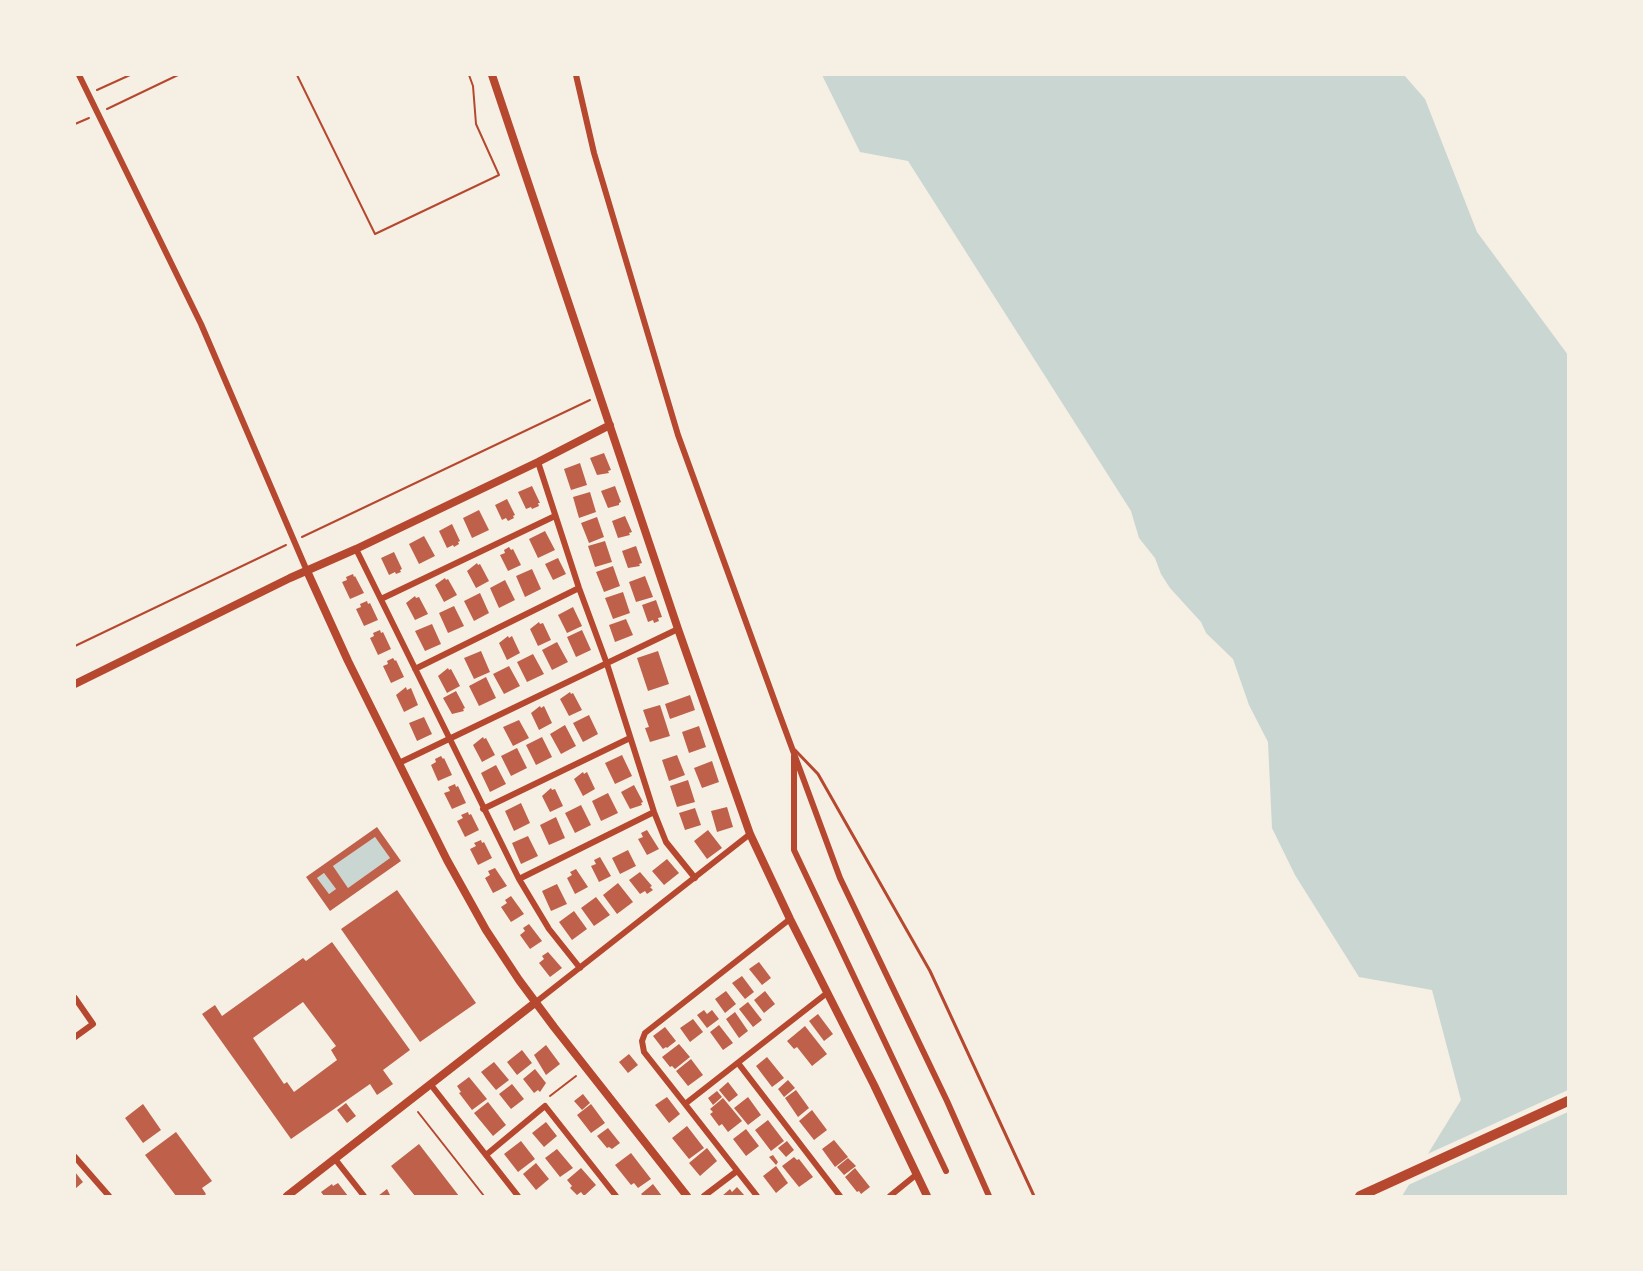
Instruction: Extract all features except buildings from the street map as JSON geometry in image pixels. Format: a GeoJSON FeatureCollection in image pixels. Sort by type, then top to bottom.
{"type":"FeatureCollection","features":[{"type":"Feature","properties":{"kind":"main road"},"geometry":{"type":"LineString","coordinates":[[1360,1196],[1568,1101]]}},
{"type":"Feature","properties":{"kind":"street"},"geometry":{"type":"LineString","coordinates":[[79,75],[201,324],[348,661],[447,860],[486,930],[536,1002],[687,1196]]}},
{"type":"Feature","properties":{"kind":"street"},"geometry":{"type":"LineString","coordinates":[[492,75],[678,629],[750,834],[927,1196]]}},
{"type":"Feature","properties":{"kind":"street"},"geometry":{"type":"LineString","coordinates":[[576,75],[594,153],[678,435],[840,878],[947,1101],[989,1196]]}},
{"type":"Feature","properties":{"kind":"street"},"geometry":{"type":"LineString","coordinates":[[75,684],[538,462],[610,425]]}},
{"type":"Feature","properties":{"kind":"street"},"geometry":{"type":"LineString","coordinates":[[538,462],[579,588],[607,664],[654,813],[666,842],[695,878]]}},
{"type":"Feature","properties":{"kind":"street"},"geometry":{"type":"LineString","coordinates":[[381,599],[555,516]]}},
{"type":"Feature","properties":{"kind":"street"},"geometry":{"type":"LineString","coordinates":[[356,549],[519,879],[549,929],[580,968]]}},
{"type":"Feature","properties":{"kind":"street"},"geometry":{"type":"LineString","coordinates":[[415,669],[579,588]]}},
{"type":"Feature","properties":{"kind":"street"},"geometry":{"type":"LineString","coordinates":[[399,763],[678,629]]}},
{"type":"Feature","properties":{"kind":"street"},"geometry":{"type":"LineString","coordinates":[[483,809],[630,738]]}},
{"type":"Feature","properties":{"kind":"street"},"geometry":{"type":"LineString","coordinates":[[794,749],[794,850],[946,1171]]}},
{"type":"Feature","properties":{"kind":"street"},"geometry":{"type":"LineString","coordinates":[[519,879],[654,813]]}},
{"type":"Feature","properties":{"kind":"street"},"geometry":{"type":"LineString","coordinates":[[287,1196],[750,834]]}},
{"type":"Feature","properties":{"kind":"street"},"geometry":{"type":"LineString","coordinates":[[757,1196],[644,1052],[642,1041],[645,1033],[790,919]]}},
{"type":"Feature","properties":{"kind":"street"},"geometry":{"type":"LineString","coordinates":[[685,1104],[827,993]]}},
{"type":"Feature","properties":{"kind":"street"},"geometry":{"type":"LineString","coordinates":[[75,998],[93,1024],[75,1036]]}},
{"type":"Feature","properties":{"kind":"street"},"geometry":{"type":"LineString","coordinates":[[738,1063],[840,1196]]}},
{"type":"Feature","properties":{"kind":"street"},"geometry":{"type":"LineString","coordinates":[[432,1084],[518,1196]]}},
{"type":"Feature","properties":{"kind":"street"},"geometry":{"type":"LineString","coordinates":[[486,1155],[545,1106],[616,1196]]}},
{"type":"Feature","properties":{"kind":"street"},"geometry":{"type":"LineString","coordinates":[[75,1157],[109,1196]]}},
{"type":"Feature","properties":{"kind":"street"},"geometry":{"type":"LineString","coordinates":[[335,1159],[364,1196]]}},
{"type":"Feature","properties":{"kind":"street"},"geometry":{"type":"LineString","coordinates":[[704,1196],[737,1171]]}},
{"type":"Feature","properties":{"kind":"street"},"geometry":{"type":"LineString","coordinates":[[890,1196],[917,1174]]}},
{"type":"Feature","properties":{"kind":"lane"},"geometry":{"type":"LineString","coordinates":[[794,749],[818,774],[930,971],[1034,1196]]}},
{"type":"Feature","properties":{"kind":"path"},"geometry":{"type":"LineString","coordinates":[[88,95],[130,75]]}},
{"type":"Feature","properties":{"kind":"path"},"geometry":{"type":"LineString","coordinates":[[75,124],[178,75]]}},
{"type":"Feature","properties":{"kind":"path"},"geometry":{"type":"LineString","coordinates":[[297,75],[375,234],[499,175],[476,124],[473,86],[469,75]]}},
{"type":"Feature","properties":{"kind":"path"},"geometry":{"type":"LineString","coordinates":[[75,646],[600,396]]}},
{"type":"Feature","properties":{"kind":"path"},"geometry":{"type":"LineString","coordinates":[[545,1106],[547,1099],[576,1076]]}},
{"type":"Feature","properties":{"kind":"path"},"geometry":{"type":"LineString","coordinates":[[418,1112],[484,1196]]}},
{"type":"Feature","properties":{"kind":"shaded area"},"geometry":{"type":"Polygon","coordinates":[[[822,75],[1404,75],[1425,99],[1477,232],[1568,355],[1568,1196],[1402,1196],[1461,1100],[1432,990],[1359,977],[1295,875],[1272,828],[1268,742],[1249,705],[1233,659],[1206,633],[1201,622],[1170,588],[1155,558],[1139,538],[1131,511],[908,161],[860,152],[822,75]]]}},
{"type":"Feature","properties":{"kind":"shaded area"},"geometry":{"type":"Polygon","coordinates":[[[375,837],[390,858],[348,888],[333,866],[375,837]]]}},
{"type":"Feature","properties":{"kind":"shaded area"},"geometry":{"type":"Polygon","coordinates":[[[324,873],[336,889],[329,894],[317,878],[324,873]]]}},
{"type":"Feature","properties":{"kind":"pier"},"geometry":{"type":"Polygon","coordinates":[[[1568,1090],[1568,1112],[1404,1187],[1423,1156],[1568,1090]]]}}]}
